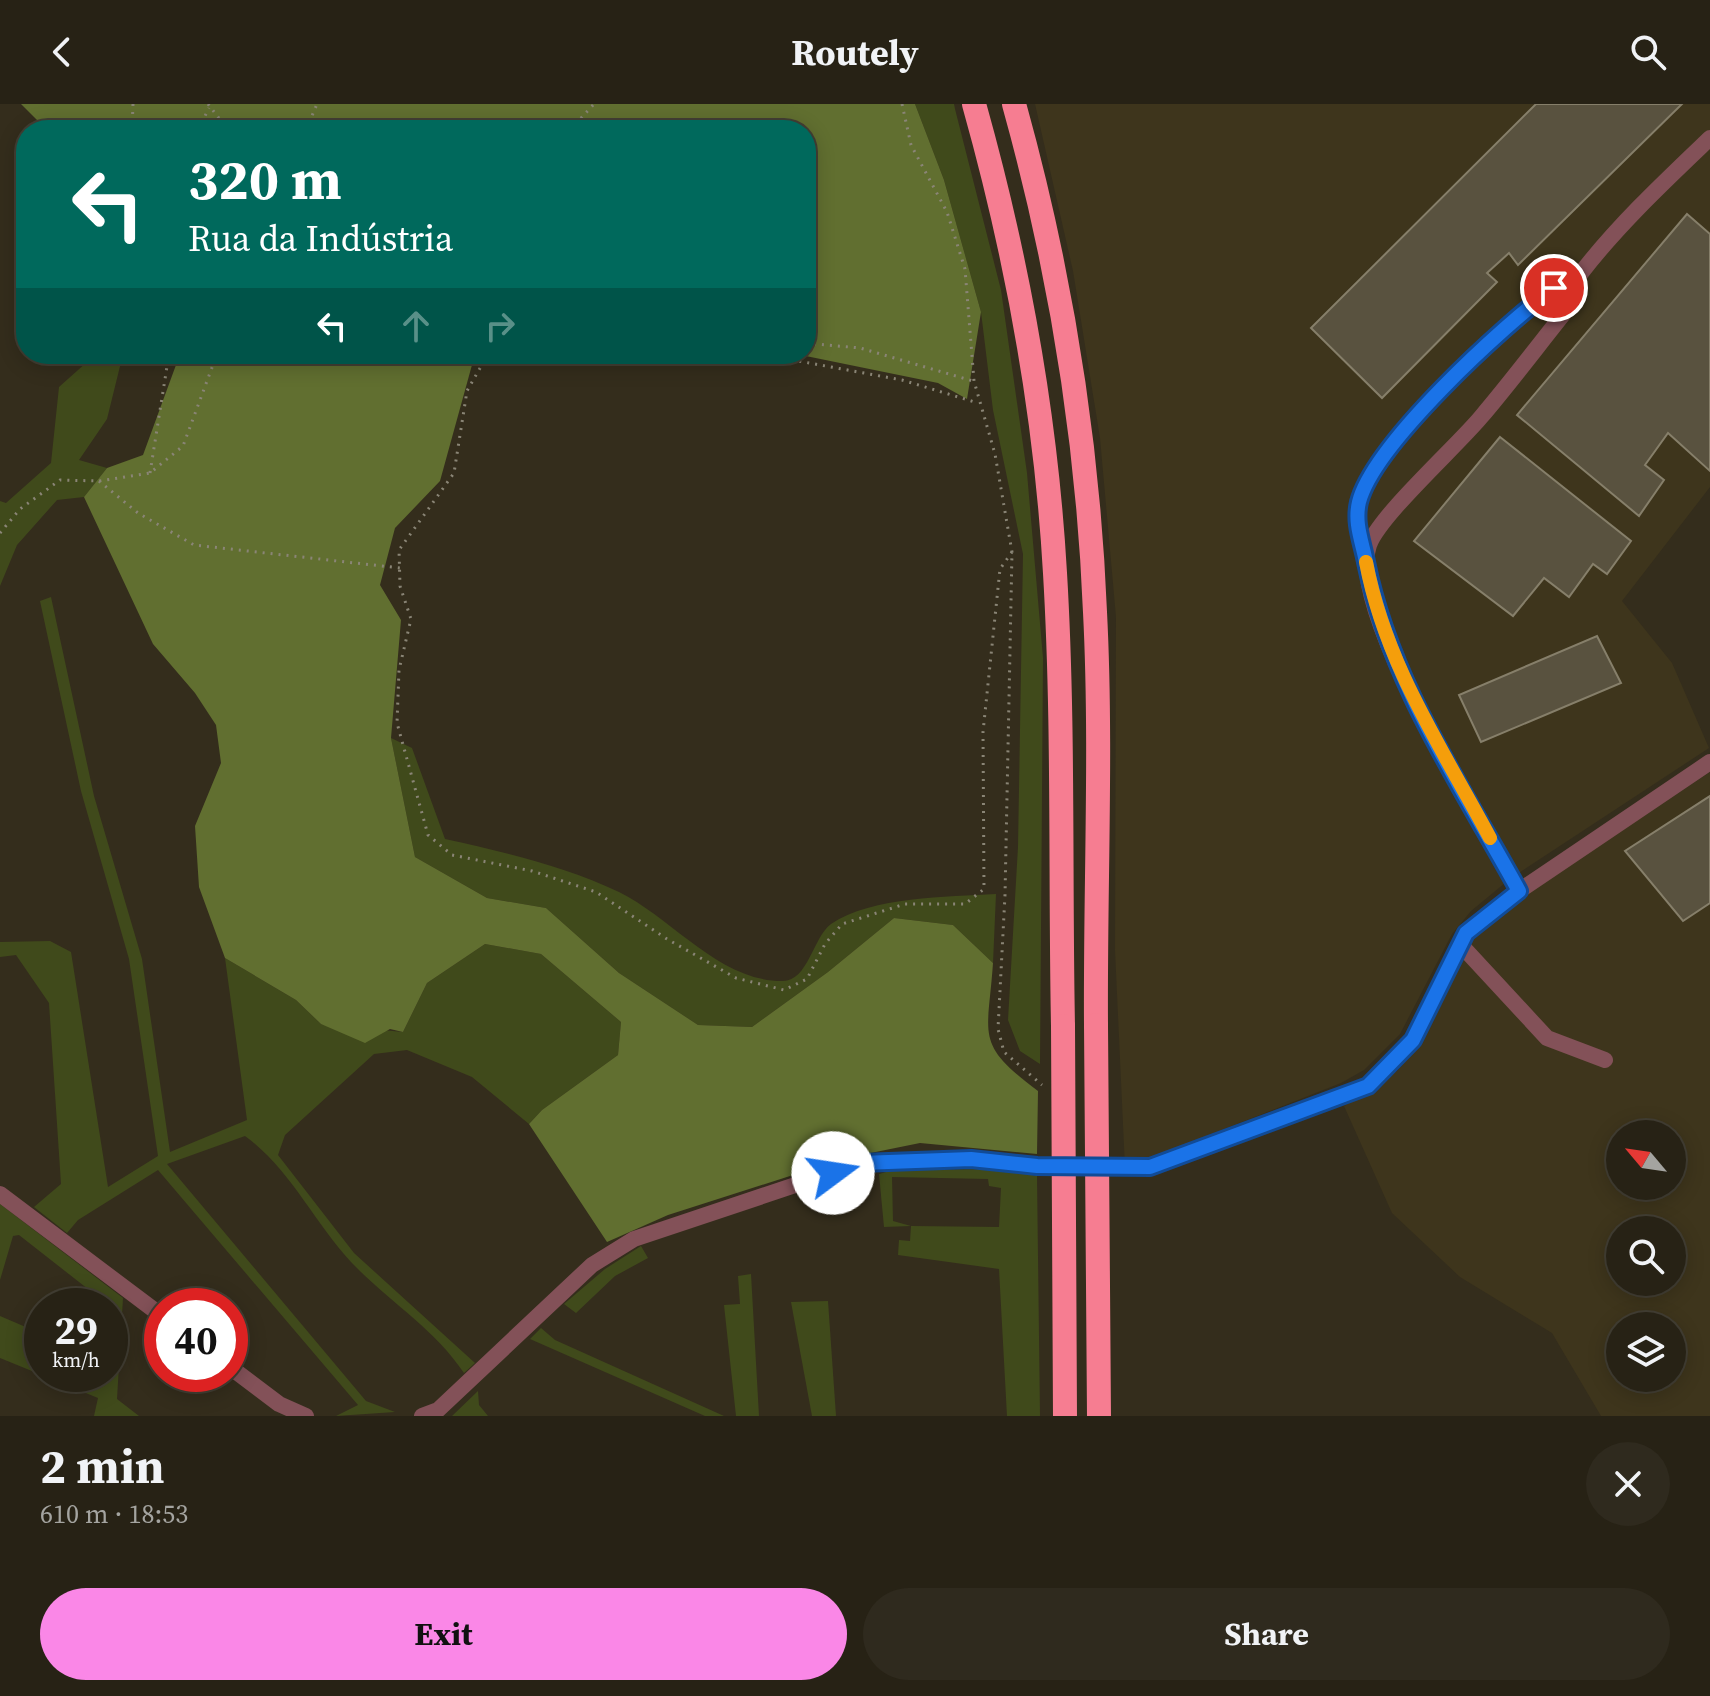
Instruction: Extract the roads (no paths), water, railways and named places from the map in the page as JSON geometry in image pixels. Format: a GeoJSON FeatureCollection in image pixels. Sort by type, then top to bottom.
{"type":"FeatureCollection","features":[{"type":"Feature","properties":{"kind":"highway"},"geometry":{"type":"LineString","coordinates":[[974,104],[1017,282],[1047,473],[1058,640],[1065,1416]]}},
{"type":"Feature","properties":{"kind":"highway"},"geometry":{"type":"LineString","coordinates":[[1014,104],[1056,279],[1088,510],[1096,628],[1099,1416]]}},
{"type":"Feature","properties":{"kind":"street"},"geometry":{"type":"LineString","coordinates":[[1519,891],[1416,707],[1375,607],[1356,518],[1364,486],[1377,463],[1435,396],[1541,297],[1578,277],[1645,200],[1710,138]]}},
{"type":"Feature","properties":{"kind":"street"},"geometry":{"type":"LineString","coordinates":[[1365,558],[1376,532],[1481,418],[1565,312],[1575,295],[1578,277]]}},
{"type":"Feature","properties":{"kind":"street"},"geometry":{"type":"LineString","coordinates":[[422,1416],[438,1410],[592,1265],[634,1239],[861,1163],[971,1159],[1037,1166],[1150,1167],[1368,1086],[1413,1040],[1466,933],[1519,891],[1710,762]]}},
{"type":"Feature","properties":{"kind":"street"},"geometry":{"type":"LineString","coordinates":[[1460,944],[1547,1038],[1605,1060]]}},
{"type":"Feature","properties":{"kind":"street"},"geometry":{"type":"LineString","coordinates":[[0,1194],[144,1302]]}},
{"type":"Feature","properties":{"kind":"street"},"geometry":{"type":"LineString","coordinates":[[248,1381],[279,1404],[306,1416]]}}]}
